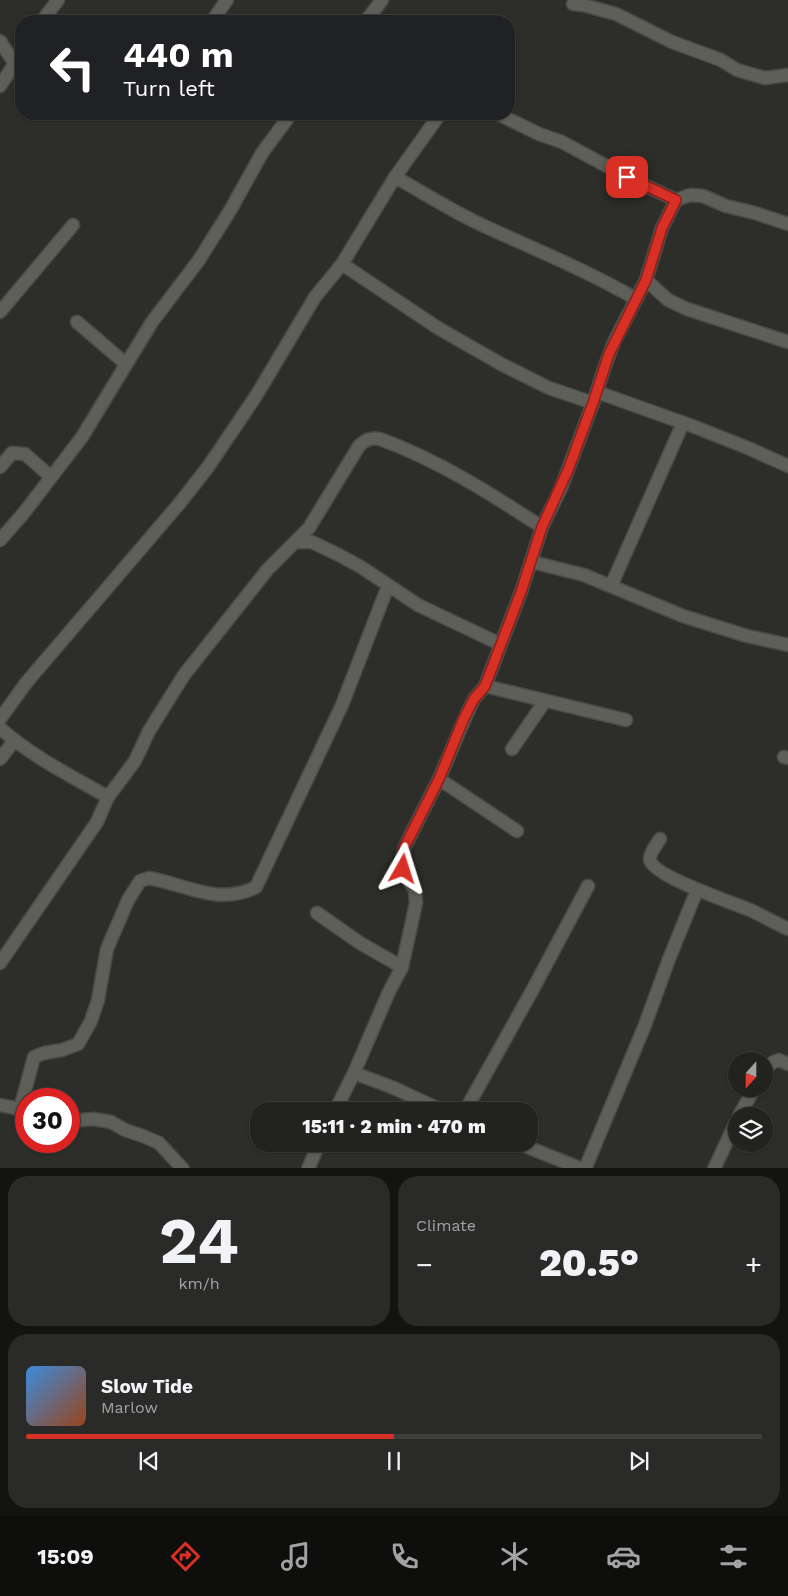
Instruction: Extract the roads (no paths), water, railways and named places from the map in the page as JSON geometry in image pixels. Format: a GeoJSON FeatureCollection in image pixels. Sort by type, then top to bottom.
{"type":"FeatureCollection","features":[{"type":"Feature","properties":{"kind":"street"},"geometry":{"type":"LineString","coordinates":[[47,15],[58,0]]}},
{"type":"Feature","properties":{"kind":"street"},"geometry":{"type":"LineString","coordinates":[[216,15],[226,0]]}},
{"type":"Feature","properties":{"kind":"street"},"geometry":{"type":"LineString","coordinates":[[371,15],[382,0]]}},
{"type":"Feature","properties":{"kind":"street"},"geometry":{"type":"LineString","coordinates":[[573,4],[616,14],[672,42],[721,60],[737,70],[765,78],[788,75]]}},
{"type":"Feature","properties":{"kind":"street"},"geometry":{"type":"LineString","coordinates":[[0,41],[15,56]]}},
{"type":"Feature","properties":{"kind":"street"},"geometry":{"type":"LineString","coordinates":[[0,86],[15,64]]}},
{"type":"Feature","properties":{"kind":"street"},"geometry":{"type":"LineString","coordinates":[[0,540],[23,514],[82,437],[152,322],[199,260],[231,209],[262,153],[287,120]]}},
{"type":"Feature","properties":{"kind":"street"},"geometry":{"type":"LineString","coordinates":[[0,719],[26,683],[179,504],[208,467],[256,396],[315,297],[342,264],[395,177],[436,120]]}},
{"type":"Feature","properties":{"kind":"street"},"geometry":{"type":"LineString","coordinates":[[510,120],[539,134],[562,142],[627,177],[676,200]]}},
{"type":"Feature","properties":{"kind":"street"},"geometry":{"type":"LineString","coordinates":[[395,177],[481,225],[519,240],[602,279],[636,299]]}},
{"type":"Feature","properties":{"kind":"street"},"geometry":{"type":"LineString","coordinates":[[340,1102],[402,967],[416,904],[415,891],[403,869],[404,848],[439,779],[464,718],[474,699],[485,686],[532,562],[542,527],[561,488],[614,342],[646,280],[662,228],[676,200],[690,195],[703,196],[726,206],[788,224]]}},
{"type":"Feature","properties":{"kind":"street"},"geometry":{"type":"LineString","coordinates":[[0,312],[73,225]]}},
{"type":"Feature","properties":{"kind":"street"},"geometry":{"type":"LineString","coordinates":[[342,264],[430,323],[501,364],[549,388],[595,398],[683,423],[788,466]]}},
{"type":"Feature","properties":{"kind":"street"},"geometry":{"type":"LineString","coordinates":[[646,280],[668,300],[687,309],[788,342]]}},
{"type":"Feature","properties":{"kind":"street"},"geometry":{"type":"LineString","coordinates":[[77,322],[126,364]]}},
{"type":"Feature","properties":{"kind":"street"},"geometry":{"type":"LineString","coordinates":[[611,586],[683,423]]}},
{"type":"Feature","properties":{"kind":"street"},"geometry":{"type":"LineString","coordinates":[[0,964],[4,949],[97,822],[108,797],[135,761],[149,731],[184,674],[268,569],[310,528],[359,446],[372,438],[396,444],[437,464],[497,498],[542,527]]}},
{"type":"Feature","properties":{"kind":"street"},"geometry":{"type":"LineString","coordinates":[[0,467],[12,453],[25,454],[51,477]]}},
{"type":"Feature","properties":{"kind":"street"},"geometry":{"type":"LineString","coordinates":[[296,542],[312,542],[339,555],[361,567],[418,605],[500,644]]}},
{"type":"Feature","properties":{"kind":"street"},"geometry":{"type":"LineString","coordinates":[[532,562],[558,567],[611,586],[683,616],[747,636],[788,645]]}},
{"type":"Feature","properties":{"kind":"street"},"geometry":{"type":"LineString","coordinates":[[28,1088],[34,1057],[78,1044],[91,1022],[98,1000],[106,949],[128,900],[140,881],[149,878],[162,880],[214,895],[235,896],[256,887],[342,705],[388,586]]}},
{"type":"Feature","properties":{"kind":"street"},"geometry":{"type":"LineString","coordinates":[[485,686],[626,720]]}},
{"type":"Feature","properties":{"kind":"street"},"geometry":{"type":"LineString","coordinates":[[512,749],[545,701]]}},
{"type":"Feature","properties":{"kind":"street"},"geometry":{"type":"LineString","coordinates":[[0,728],[14,741],[108,797]]}},
{"type":"Feature","properties":{"kind":"street"},"geometry":{"type":"LineString","coordinates":[[0,759],[14,741]]}},
{"type":"Feature","properties":{"kind":"street"},"geometry":{"type":"LineString","coordinates":[[439,779],[517,831]]}},
{"type":"Feature","properties":{"kind":"street"},"geometry":{"type":"LineString","coordinates":[[660,839],[650,857],[650,861],[654,866],[697,890],[752,911],[788,929]]}},
{"type":"Feature","properties":{"kind":"street"},"geometry":{"type":"LineString","coordinates":[[469,1102],[588,886]]}},
{"type":"Feature","properties":{"kind":"street"},"geometry":{"type":"LineString","coordinates":[[538,1151],[584,1168],[645,1025],[697,890]]}},
{"type":"Feature","properties":{"kind":"street"},"geometry":{"type":"LineString","coordinates":[[317,912],[360,943],[402,967]]}},
{"type":"Feature","properties":{"kind":"street"},"geometry":{"type":"LineString","coordinates":[[773,1062],[779,1060],[788,1064]]}},
{"type":"Feature","properties":{"kind":"street"},"geometry":{"type":"LineString","coordinates":[[354,1073],[424,1102]]}},
{"type":"Feature","properties":{"kind":"street"},"geometry":{"type":"LineString","coordinates":[[0,1105],[15,1109]]}},
{"type":"Feature","properties":{"kind":"street"},"geometry":{"type":"LineString","coordinates":[[80,1120],[94,1119],[111,1122],[159,1143],[182,1168]]}},
{"type":"Feature","properties":{"kind":"street"},"geometry":{"type":"LineString","coordinates":[[714,1168],[728,1139]]}},
{"type":"Feature","properties":{"kind":"street"},"geometry":{"type":"LineString","coordinates":[[308,1168],[316,1152]]}}]}
